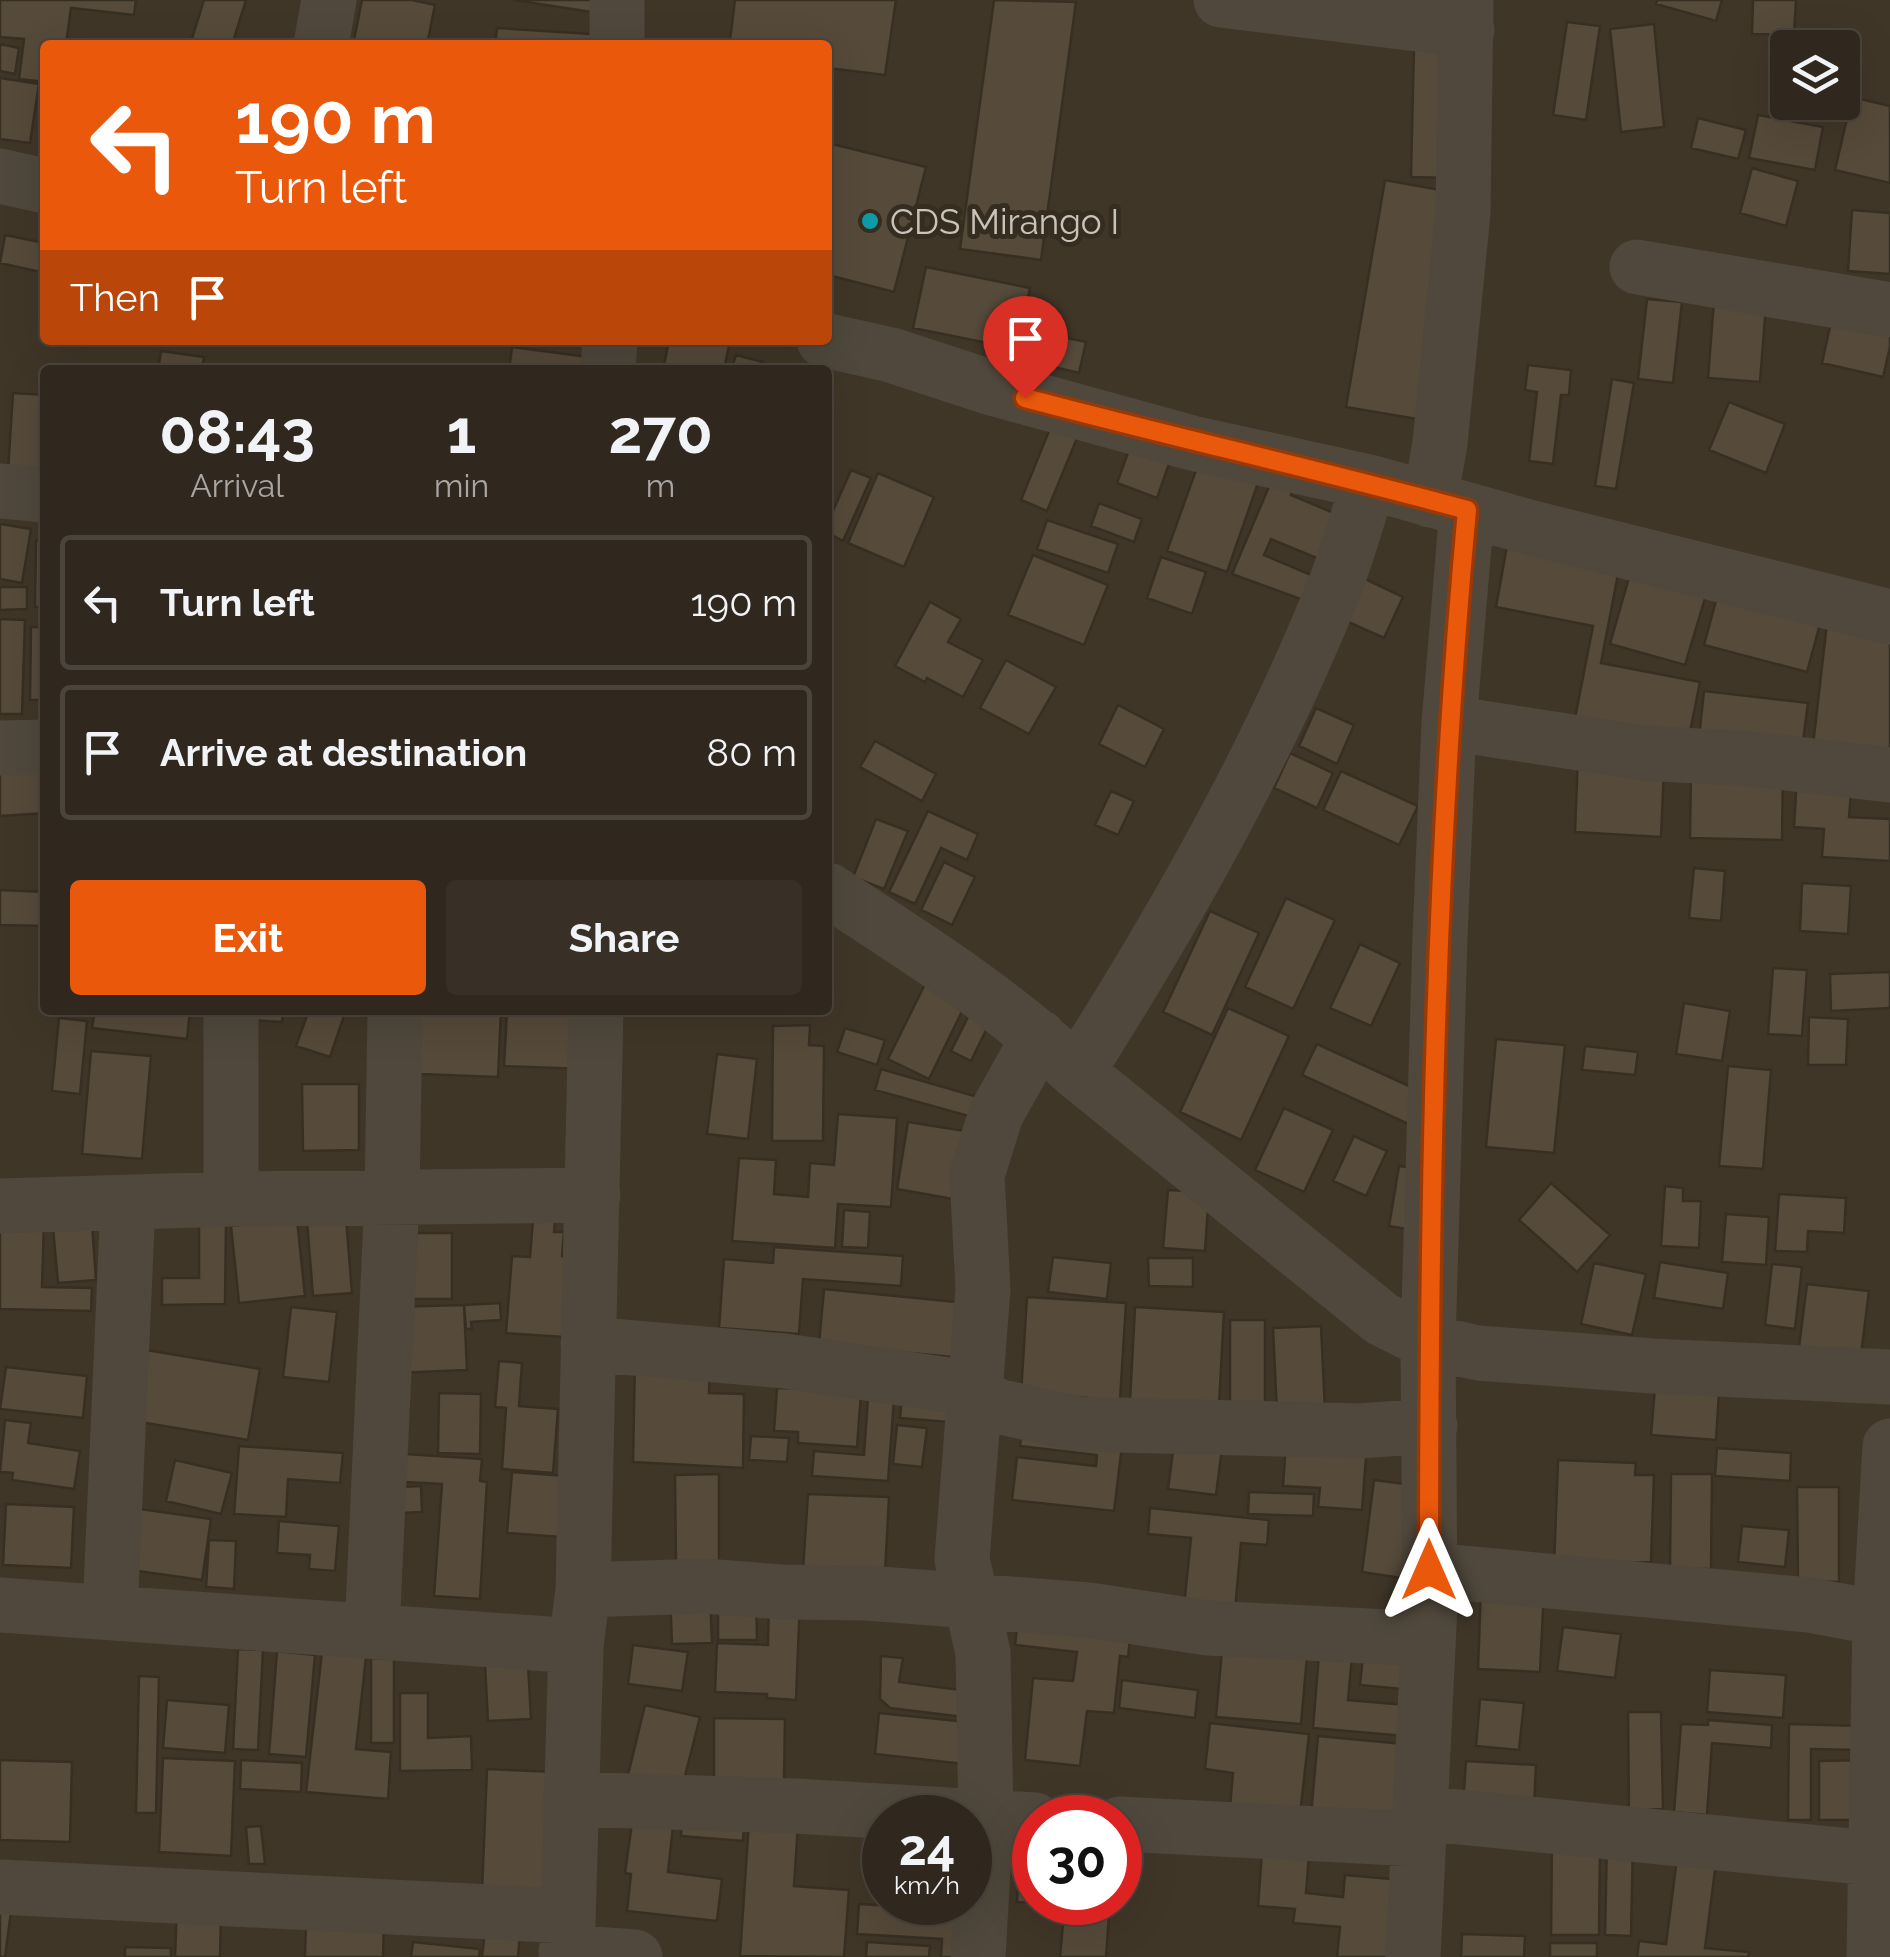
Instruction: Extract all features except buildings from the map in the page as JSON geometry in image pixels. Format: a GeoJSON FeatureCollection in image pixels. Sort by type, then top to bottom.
{"type":"FeatureCollection","features":[{"type":"Feature","properties":{"kind":"street"},"geometry":{"type":"LineString","coordinates":[[322,40],[330,0]]}},
{"type":"Feature","properties":{"kind":"street"},"geometry":{"type":"LineString","coordinates":[[617,40],[618,0]]}},
{"type":"Feature","properties":{"kind":"street"},"geometry":{"type":"LineString","coordinates":[[1221,0],[1467,15],[1463,214],[1440,443],[1448,505],[1448,724],[1428,1342],[1428,1639],[1414,1957]]}},
{"type":"Feature","properties":{"kind":"street"},"geometry":{"type":"LineString","coordinates":[[0,176],[40,185]]}},
{"type":"Feature","properties":{"kind":"street"},"geometry":{"type":"LineString","coordinates":[[1637,267],[1890,310]]}},
{"type":"Feature","properties":{"kind":"street"},"geometry":{"type":"LineString","coordinates":[[832,342],[890,355],[992,388],[1192,443],[1370,482],[1775,591],[1890,617]]}},
{"type":"Feature","properties":{"kind":"street"},"geometry":{"type":"LineString","coordinates":[[978,1957],[1010,1819],[962,1559],[983,1289],[978,1175],[996,1114],[1058,1054],[1168,927],[1246,780],[1337,582],[1370,482]]}},
{"type":"Feature","properties":{"kind":"street"},"geometry":{"type":"LineString","coordinates":[[0,491],[40,495]]}},
{"type":"Feature","properties":{"kind":"street"},"geometry":{"type":"LineString","coordinates":[[1448,724],[1644,753],[1752,759],[1890,775]]}},
{"type":"Feature","properties":{"kind":"street"},"geometry":{"type":"LineString","coordinates":[[0,748],[40,747]]}},
{"type":"Feature","properties":{"kind":"street"},"geometry":{"type":"LineString","coordinates":[[832,893],[938,962],[1058,1054],[1382,1319],[1428,1342],[1478,1353],[1890,1377]]}},
{"type":"Feature","properties":{"kind":"street"},"geometry":{"type":"LineString","coordinates":[[231,1015],[231,1199]]}},
{"type":"Feature","properties":{"kind":"street"},"geometry":{"type":"LineString","coordinates":[[372,1631],[392,1198],[395,1015]]}},
{"type":"Feature","properties":{"kind":"street"},"geometry":{"type":"LineString","coordinates":[[567,1942],[576,1646],[583,1590],[596,1015]]}},
{"type":"Feature","properties":{"kind":"street"},"geometry":{"type":"LineString","coordinates":[[0,1206],[593,1195]]}},
{"type":"Feature","properties":{"kind":"street"},"geometry":{"type":"LineString","coordinates":[[110,1612],[128,1204]]}},
{"type":"Feature","properties":{"kind":"street"},"geometry":{"type":"LineString","coordinates":[[588,1344],[784,1361],[955,1386],[997,1406],[1078,1424],[1359,1431],[1430,1426]]}},
{"type":"Feature","properties":{"kind":"street"},"geometry":{"type":"LineString","coordinates":[[1874,1957],[1882,1859],[1890,1446]]}},
{"type":"Feature","properties":{"kind":"street"},"geometry":{"type":"LineString","coordinates":[[1429,1570],[1809,1606],[1885,1620]]}},
{"type":"Feature","properties":{"kind":"street"},"geometry":{"type":"LineString","coordinates":[[583,1590],[704,1586],[867,1593],[1088,1610],[1208,1628],[1428,1639]]}},
{"type":"Feature","properties":{"kind":"street"},"geometry":{"type":"LineString","coordinates":[[0,1606],[576,1646]]}},
{"type":"Feature","properties":{"kind":"street"},"geometry":{"type":"LineString","coordinates":[[570,1799],[795,1806],[1010,1819]]}},
{"type":"Feature","properties":{"kind":"street"},"geometry":{"type":"LineString","coordinates":[[1142,1824],[1418,1826],[1882,1859]]}},
{"type":"Feature","properties":{"kind":"street"},"geometry":{"type":"LineString","coordinates":[[0,1887],[567,1942],[635,1957]]}},
{"type":"Feature","properties":{"kind":"place","name":"CDS Mirango I"},"geometry":{"type":"Point","coordinates":[870,221]}},
{"type":"Feature","properties":{"kind":"route"},"geometry":{"type":"LineString","coordinates":[[1025,398],[1192,443],[1370,482],[1467,510],[1448,724],[1440,937],[1428,1342],[1429,1570]]}}]}
